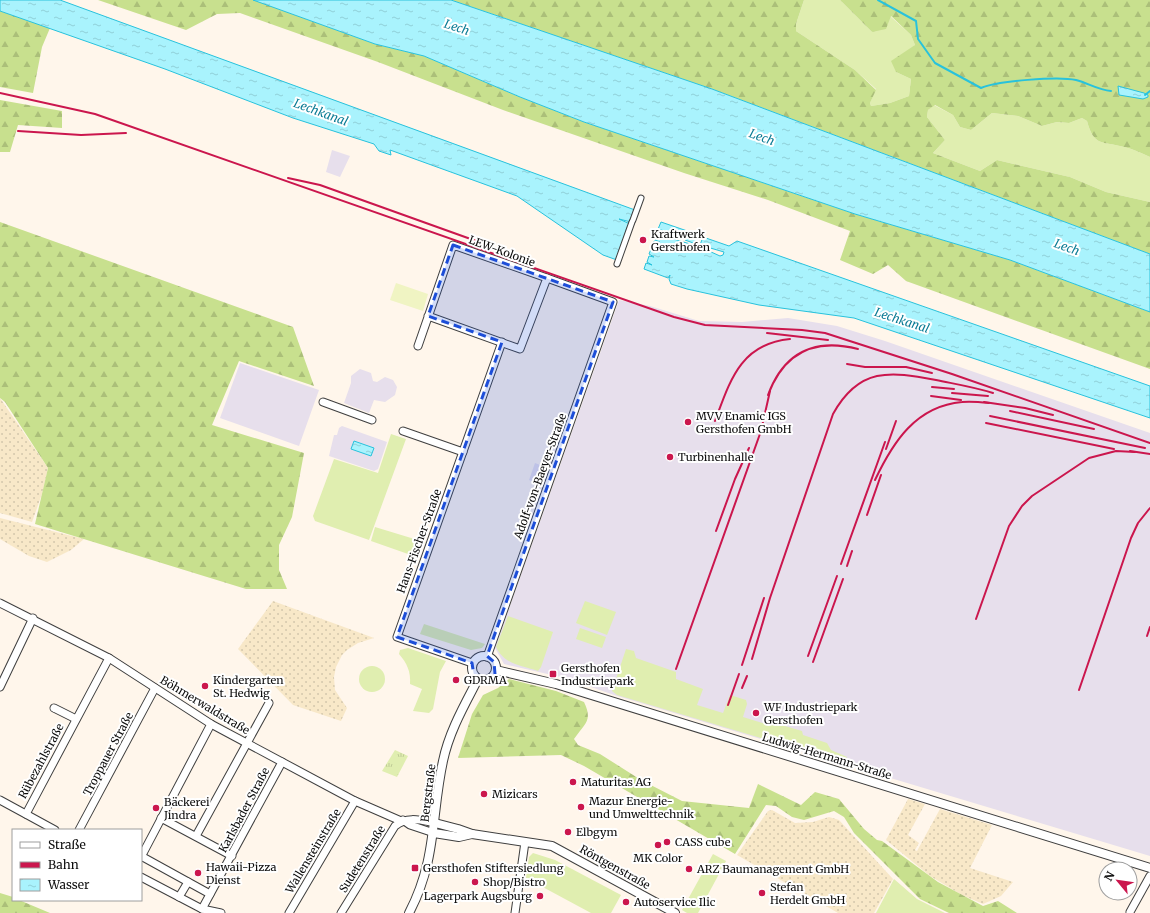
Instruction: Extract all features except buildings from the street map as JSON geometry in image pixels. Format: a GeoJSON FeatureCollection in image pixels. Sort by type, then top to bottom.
{"type":"FeatureCollection","features":[{"type":"Feature","properties":{"kind":"street"},"geometry":{"type":"LineString","coordinates":[[617,264],[641,198]]}},
{"type":"Feature","properties":{"kind":"street","name":"LEW-Kolonie"},"geometry":{"type":"LineString","coordinates":[[418,346],[453,245],[613,302]]}},
{"type":"Feature","properties":{"kind":"street"},"geometry":{"type":"LineString","coordinates":[[428,316],[520,349],[547,278]]}},
{"type":"Feature","properties":{"kind":"street","name":"Adolf-von-Baeyer-Straße"},"geometry":{"type":"LineString","coordinates":[[487,657],[613,302]]}},
{"type":"Feature","properties":{"kind":"street","name":"Hans-Fischer-Straße"},"geometry":{"type":"LineString","coordinates":[[472,663],[397,638],[502,342]]}},
{"type":"Feature","properties":{"kind":"street"},"geometry":{"type":"LineString","coordinates":[[323,402],[372,420]]}},
{"type":"Feature","properties":{"kind":"street"},"geometry":{"type":"LineString","coordinates":[[403,431],[463,452]]}},
{"type":"Feature","properties":{"kind":"street","name":"Böhmerwaldstraße"},"geometry":{"type":"LineString","coordinates":[[0,603],[33,618],[109,658],[211,724],[246,743],[355,801],[402,821]]}},
{"type":"Feature","properties":{"kind":"street"},"geometry":{"type":"LineString","coordinates":[[0,687],[33,618]]}},
{"type":"Feature","properties":{"kind":"street"},"geometry":{"type":"LineString","coordinates":[[480,656],[487,657],[494,662],[496,670],[489,680],[478,679],[472,673],[472,663],[480,656]]}},
{"type":"Feature","properties":{"kind":"street","name":"Rübezahlstraße"},"geometry":{"type":"LineString","coordinates":[[26,814],[109,658]]}},
{"type":"Feature","properties":{"kind":"street","name":"Ludwig-Hermann-Straße"},"geometry":{"type":"LineString","coordinates":[[496,670],[559,685],[1150,868]]}},
{"type":"Feature","properties":{"kind":"street","name":"Bergstraße"},"geometry":{"type":"LineString","coordinates":[[409,913],[423,881],[434,833],[440,780],[448,741],[478,679]]}},
{"type":"Feature","properties":{"kind":"street","name":"Troppauer Straße"},"geometry":{"type":"LineString","coordinates":[[80,829],[155,688]]}},
{"type":"Feature","properties":{"kind":"street"},"geometry":{"type":"LineString","coordinates":[[196,836],[246,743],[269,704]]}},
{"type":"Feature","properties":{"kind":"street","name":"Rübezahlstraße"},"geometry":{"type":"LineString","coordinates":[[54,708],[76,719]]}},
{"type":"Feature","properties":{"kind":"street"},"geometry":{"type":"LineString","coordinates":[[142,854],[211,724]]}},
{"type":"Feature","properties":{"kind":"street","name":"Karlsbader Straße"},"geometry":{"type":"LineString","coordinates":[[202,909],[282,762]]}},
{"type":"Feature","properties":{"kind":"street"},"geometry":{"type":"LineString","coordinates":[[0,800],[52,829]]}},
{"type":"Feature","properties":{"kind":"street","name":"Wallensteinstraße"},"geometry":{"type":"LineString","coordinates":[[289,913],[355,801]]}},
{"type":"Feature","properties":{"kind":"street"},"geometry":{"type":"LineString","coordinates":[[161,818],[232,856]]}},
{"type":"Feature","properties":{"kind":"street"},"geometry":{"type":"LineString","coordinates":[[402,821],[411,819],[435,823]]}},
{"type":"Feature","properties":{"kind":"street"},"geometry":{"type":"LineString","coordinates":[[402,821],[434,833]]}},
{"type":"Feature","properties":{"kind":"street","name":"Sudetenstraße"},"geometry":{"type":"LineString","coordinates":[[341,913],[395,826],[402,821]]}},
{"type":"Feature","properties":{"kind":"street","name":"Röntgenstraße"},"geometry":{"type":"LineString","coordinates":[[435,823],[472,834],[552,846],[566,852],[675,913]]}},
{"type":"Feature","properties":{"kind":"street","name":"Röntgenstraße"},"geometry":{"type":"LineString","coordinates":[[434,833],[459,837],[472,834]]}},
{"type":"Feature","properties":{"kind":"street"},"geometry":{"type":"LineString","coordinates":[[516,913],[525,842]]}},
{"type":"Feature","properties":{"kind":"street"},"geometry":{"type":"LineString","coordinates":[[142,857],[210,894]]}},
{"type":"Feature","properties":{"kind":"street"},"geometry":{"type":"LineString","coordinates":[[1130,912],[1150,876]]}},
{"type":"Feature","properties":{"kind":"street"},"geometry":{"type":"LineString","coordinates":[[142,878],[202,909],[221,913]]}},
{"type":"Feature","properties":{"kind":"street"},"geometry":{"type":"LineString","coordinates":[[179,897],[188,882]]}},
{"type":"Feature","properties":{"kind":"highlighted area"},"geometry":{"type":"Polygon","coordinates":[[[453,245],[613,302],[487,656],[494,662],[495,674],[485,681],[474,676],[472,663],[397,637],[502,342],[428,316],[453,245]]]}},
{"type":"Feature","properties":{"kind":"shaded area"},"geometry":{"type":"Polygon","coordinates":[[[332,150],[350,156],[340,177],[326,172],[332,150]]]}},
{"type":"Feature","properties":{"kind":"shaded area"},"geometry":{"type":"Polygon","coordinates":[[[619,300],[650,306],[699,321],[742,322],[788,318],[837,326],[885,341],[1150,433],[1150,856],[614,695],[565,678],[504,664],[495,648],[619,300]]]}},
{"type":"Feature","properties":{"kind":"shaded area"},"geometry":{"type":"Polygon","coordinates":[[[240,363],[319,390],[299,446],[220,418],[240,363]]]}},
{"type":"Feature","properties":{"kind":"shaded area"},"geometry":{"type":"Polygon","coordinates":[[[360,369],[371,373],[373,381],[377,382],[385,377],[393,380],[397,387],[395,395],[385,402],[374,400],[369,413],[344,403],[351,383],[351,376],[360,369]]]}},
{"type":"Feature","properties":{"kind":"shaded area"},"geometry":{"type":"Polygon","coordinates":[[[0,398],[48,468],[42,494],[32,522],[0,513],[0,398]]]}},
{"type":"Feature","properties":{"kind":"shaded area"},"geometry":{"type":"Polygon","coordinates":[[[342,426],[387,442],[378,469],[374,471],[329,456],[334,435],[337,435],[339,428],[342,426]]]}},
{"type":"Feature","properties":{"kind":"shaded area"},"geometry":{"type":"Polygon","coordinates":[[[535,463],[548,468],[542,485],[529,480],[535,463]]]}},
{"type":"Feature","properties":{"kind":"shaded area"},"geometry":{"type":"Polygon","coordinates":[[[0,518],[84,539],[71,550],[47,562],[29,556],[0,539],[0,518]]]}},
{"type":"Feature","properties":{"kind":"shaded area"},"geometry":{"type":"Polygon","coordinates":[[[273,601],[374,638],[358,643],[347,650],[342,655],[336,667],[334,677],[335,690],[347,708],[341,721],[293,705],[238,649],[273,601]]]}},
{"type":"Feature","properties":{"kind":"shaded area"},"geometry":{"type":"Polygon","coordinates":[[[908,799],[925,804],[908,835],[919,843],[915,850],[917,851],[940,809],[992,825],[970,868],[1013,882],[1001,896],[983,904],[962,895],[930,876],[886,840],[908,799]]]}},
{"type":"Feature","properties":{"kind":"shaded area"},"geometry":{"type":"Polygon","coordinates":[[[772,810],[795,823],[813,822],[829,817],[839,820],[893,879],[874,913],[838,913],[737,855],[768,811],[772,810]]]}},
{"type":"Feature","properties":{"kind":"green space"},"geometry":{"type":"Polygon","coordinates":[[[98,0],[253,0],[375,44],[424,56],[520,97],[584,122],[855,214],[1010,260],[1150,312],[1150,369],[906,281],[888,265],[873,274],[840,260],[850,231],[768,200],[684,173],[503,110],[378,62],[240,13],[217,14],[186,30],[98,0]]]}},
{"type":"Feature","properties":{"kind":"green space"},"geometry":{"type":"Polygon","coordinates":[[[451,0],[804,0],[796,24],[796,31],[855,70],[876,90],[870,103],[871,106],[890,103],[909,96],[911,79],[896,72],[891,61],[915,45],[911,35],[891,16],[886,29],[872,32],[840,0],[1150,0],[1150,157],[1131,149],[1100,142],[1093,135],[1087,121],[1082,118],[1069,123],[1057,122],[1042,126],[1018,116],[992,113],[971,130],[960,127],[953,115],[935,105],[928,110],[927,117],[945,140],[933,153],[980,171],[997,160],[1070,177],[1106,192],[1150,202],[1150,254],[712,89],[451,0]]]}},
{"type":"Feature","properties":{"kind":"green space"},"geometry":{"type":"Polygon","coordinates":[[[804,0],[840,0],[872,32],[890,16],[911,35],[915,45],[896,72],[911,79],[909,96],[890,103],[871,106],[870,103],[876,89],[855,70],[796,31],[796,24],[804,0]]]}},
{"type":"Feature","properties":{"kind":"green space"},"geometry":{"type":"Polygon","coordinates":[[[0,11],[50,28],[42,47],[33,93],[0,87],[0,11]]]}},
{"type":"Feature","properties":{"kind":"green space"},"geometry":{"type":"Polygon","coordinates":[[[0,100],[62,111],[62,128],[18,125],[10,152],[0,152],[0,100]]]}},
{"type":"Feature","properties":{"kind":"green space"},"geometry":{"type":"Polygon","coordinates":[[[934,105],[953,115],[960,127],[971,130],[992,113],[1018,116],[1042,126],[1057,122],[1069,123],[1082,118],[1087,121],[1093,135],[1100,142],[1131,149],[1150,157],[1150,202],[1106,192],[1070,177],[997,160],[980,171],[933,153],[945,140],[927,117],[928,110],[934,105]]]}},
{"type":"Feature","properties":{"kind":"green space"},"geometry":{"type":"Polygon","coordinates":[[[0,222],[293,327],[314,386],[239,361],[212,425],[304,453],[292,517],[279,545],[279,570],[287,589],[246,589],[35,524],[48,468],[5,402],[0,398],[0,222]]]}},
{"type":"Feature","properties":{"kind":"green space"},"geometry":{"type":"Polygon","coordinates":[[[396,283],[428,294],[423,311],[390,300],[396,283]]]}},
{"type":"Feature","properties":{"kind":"green space"},"geometry":{"type":"Polygon","coordinates":[[[391,434],[406,439],[369,540],[315,521],[313,516],[334,459],[378,473],[391,434]]]}},
{"type":"Feature","properties":{"kind":"green space"},"geometry":{"type":"Polygon","coordinates":[[[375,527],[426,542],[408,554],[371,541],[375,527]]]}},
{"type":"Feature","properties":{"kind":"green space"},"geometry":{"type":"Polygon","coordinates":[[[585,601],[616,612],[607,635],[576,623],[585,601]]]}},
{"type":"Feature","properties":{"kind":"green space"},"geometry":{"type":"Polygon","coordinates":[[[508,616],[553,632],[541,667],[538,671],[519,666],[508,661],[496,647],[508,616]]]}},
{"type":"Feature","properties":{"kind":"green space"},"geometry":{"type":"Polygon","coordinates":[[[424,624],[485,644],[482,648],[471,650],[420,634],[424,624]]]}},
{"type":"Feature","properties":{"kind":"green space"},"geometry":{"type":"Polygon","coordinates":[[[580,628],[606,637],[602,648],[576,639],[580,628]]]}},
{"type":"Feature","properties":{"kind":"green space"},"geometry":{"type":"Polygon","coordinates":[[[408,648],[446,661],[440,672],[433,709],[429,713],[413,711],[422,689],[410,684],[408,668],[399,654],[400,650],[408,648]]]}},
{"type":"Feature","properties":{"kind":"green space"},"geometry":{"type":"Polygon","coordinates":[[[626,649],[634,651],[636,658],[676,672],[676,679],[703,689],[697,705],[723,713],[730,695],[746,700],[747,704],[743,717],[766,724],[768,721],[802,731],[803,735],[827,743],[831,750],[847,757],[844,763],[617,695],[612,691],[626,649]]]}},
{"type":"Feature","properties":{"kind":"green space"},"geometry":{"type":"Polygon","coordinates":[[[372,666],[381,670],[385,679],[381,688],[372,692],[363,688],[359,679],[363,670],[372,666]]]}},
{"type":"Feature","properties":{"kind":"green space"},"geometry":{"type":"Polygon","coordinates":[[[509,679],[556,691],[584,702],[587,708],[588,718],[574,739],[578,745],[600,754],[641,780],[682,801],[749,808],[758,784],[801,805],[815,792],[839,799],[864,829],[877,840],[882,841],[938,882],[983,906],[998,901],[1017,913],[949,913],[920,899],[854,833],[844,817],[834,811],[804,820],[792,817],[776,806],[766,805],[735,854],[584,766],[561,755],[458,758],[472,714],[483,695],[498,688],[509,679]]]}},
{"type":"Feature","properties":{"kind":"green space"},"geometry":{"type":"Polygon","coordinates":[[[395,750],[408,756],[397,777],[382,771],[395,750]]]}},
{"type":"Feature","properties":{"kind":"green space"},"geometry":{"type":"Polygon","coordinates":[[[533,853],[555,860],[621,895],[611,913],[591,913],[526,878],[529,857],[533,853]]]}},
{"type":"Feature","properties":{"kind":"green space"},"geometry":{"type":"Polygon","coordinates":[[[713,854],[726,861],[698,913],[687,913],[682,910],[713,854]]]}},
{"type":"Feature","properties":{"kind":"green space"},"geometry":{"type":"Polygon","coordinates":[[[894,879],[917,899],[945,913],[876,913],[894,879]]]}},
{"type":"Feature","properties":{"kind":"green space"},"geometry":{"type":"Polygon","coordinates":[[[0,893],[12,897],[12,901],[21,901],[50,913],[0,913],[0,893]]]}},
{"type":"Feature","properties":{"kind":"water","name":"Lechkanal"},"geometry":{"type":"Polygon","coordinates":[[[0,0],[60,0],[635,210],[631,222],[619,219],[630,224],[626,230],[627,232],[621,245],[622,246],[618,252],[620,254],[617,260],[603,255],[517,196],[390,150],[391,155],[379,151],[374,144],[293,118],[165,69],[0,11],[0,0]]]}},
{"type":"Feature","properties":{"kind":"water","name":"Lech"},"geometry":{"type":"Polygon","coordinates":[[[253,0],[451,0],[712,89],[1150,254],[1150,312],[1010,260],[855,214],[584,122],[520,97],[424,56],[375,44],[253,0]]]}},
{"type":"Feature","properties":{"kind":"water"},"geometry":{"type":"Polygon","coordinates":[[[1118,86],[1144,93],[1148,95],[1148,97],[1143,99],[1119,95],[1118,86]]]}},
{"type":"Feature","properties":{"kind":"water"},"geometry":{"type":"Polygon","coordinates":[[[661,222],[699,235],[696,244],[685,240],[686,238],[658,229],[661,222]]]}},
{"type":"Feature","properties":{"kind":"water","name":"Lechkanal"},"geometry":{"type":"Polygon","coordinates":[[[657,234],[700,247],[720,256],[723,255],[724,252],[700,245],[703,237],[729,246],[737,241],[1150,386],[1150,418],[854,318],[759,305],[671,284],[669,279],[670,275],[668,278],[644,269],[646,263],[652,265],[647,262],[649,256],[654,257],[649,254],[651,249],[657,250],[652,247],[654,241],[660,242],[655,240],[657,234]]]}},
{"type":"Feature","properties":{"kind":"water"},"geometry":{"type":"Polygon","coordinates":[[[354,441],[374,448],[371,456],[351,449],[354,441]]]}},
{"type":"Feature","properties":{"kind":"waterway"},"geometry":{"type":"LineString","coordinates":[[878,0],[916,21],[918,39],[935,63],[981,88],[989,85],[1013,81],[1067,79],[1076,80],[1111,91]]}},
{"type":"Feature","properties":{"kind":"waterway"},"geometry":{"type":"LineString","coordinates":[[1145,95],[1150,91]]}},
{"type":"Feature","properties":{"kind":"railway"},"geometry":{"type":"LineString","coordinates":[[0,93],[95,114],[674,317],[705,325],[802,330],[825,333],[952,374],[1150,443]]}},
{"type":"Feature","properties":{"kind":"railway"},"geometry":{"type":"LineString","coordinates":[[18,131],[81,135],[126,133]]}},
{"type":"Feature","properties":{"kind":"railway"},"geometry":{"type":"LineString","coordinates":[[288,178],[320,185],[479,242]]}},
{"type":"Feature","properties":{"kind":"railway"},"geometry":{"type":"LineString","coordinates":[[767,333],[828,340]]}},
{"type":"Feature","properties":{"kind":"railway"},"geometry":{"type":"LineString","coordinates":[[715,421],[732,379],[739,367],[748,357],[759,348],[773,342],[790,339]]}},
{"type":"Feature","properties":{"kind":"railway"},"geometry":{"type":"LineString","coordinates":[[768,395],[783,368],[792,359],[803,352],[815,347],[828,346],[842,346],[858,349]]}},
{"type":"Feature","properties":{"kind":"railway"},"geometry":{"type":"LineString","coordinates":[[847,364],[865,367],[906,367],[932,373]]}},
{"type":"Feature","properties":{"kind":"railway"},"geometry":{"type":"LineString","coordinates":[[752,659],[770,598],[833,414],[843,399],[865,380],[890,374],[919,377],[993,393]]}},
{"type":"Feature","properties":{"kind":"railway"},"geometry":{"type":"LineString","coordinates":[[932,387],[954,389]]}},
{"type":"Feature","properties":{"kind":"railway"},"geometry":{"type":"LineString","coordinates":[[676,669],[761,431],[770,391]]}},
{"type":"Feature","properties":{"kind":"railway"},"geometry":{"type":"LineString","coordinates":[[952,393],[988,396]]}},
{"type":"Feature","properties":{"kind":"railway"},"geometry":{"type":"LineString","coordinates":[[931,396],[961,400]]}},
{"type":"Feature","properties":{"kind":"railway"},"geometry":{"type":"LineString","coordinates":[[875,480],[898,440],[919,418],[946,405],[965,402],[989,403]]}},
{"type":"Feature","properties":{"kind":"railway"},"geometry":{"type":"LineString","coordinates":[[984,402],[1025,408],[1053,415]]}},
{"type":"Feature","properties":{"kind":"railway"},"geometry":{"type":"LineString","coordinates":[[1010,411],[1094,429]]}},
{"type":"Feature","properties":{"kind":"railway"},"geometry":{"type":"LineString","coordinates":[[990,416],[1145,448]]}},
{"type":"Feature","properties":{"kind":"railway"},"geometry":{"type":"LineString","coordinates":[[886,449],[896,421]]}},
{"type":"Feature","properties":{"kind":"railway"},"geometry":{"type":"LineString","coordinates":[[986,423],[1114,449]]}},
{"type":"Feature","properties":{"kind":"railway"},"geometry":{"type":"LineString","coordinates":[[841,564],[885,442]]}},
{"type":"Feature","properties":{"kind":"railway"},"geometry":{"type":"LineString","coordinates":[[716,531],[735,479],[749,448]]}},
{"type":"Feature","properties":{"kind":"railway"},"geometry":{"type":"LineString","coordinates":[[976,619],[1009,526],[1022,506],[1032,496],[1089,458],[1116,451],[1135,452]]}},
{"type":"Feature","properties":{"kind":"railway"},"geometry":{"type":"LineString","coordinates":[[1130,451],[1150,454]]}},
{"type":"Feature","properties":{"kind":"railway"},"geometry":{"type":"LineString","coordinates":[[867,515],[881,475]]}},
{"type":"Feature","properties":{"kind":"railway"},"geometry":{"type":"LineString","coordinates":[[1079,690],[1131,538],[1138,523],[1150,508]]}},
{"type":"Feature","properties":{"kind":"railway"},"geometry":{"type":"LineString","coordinates":[[847,566],[852,551]]}},
{"type":"Feature","properties":{"kind":"railway"},"geometry":{"type":"LineString","coordinates":[[808,656],[837,576]]}},
{"type":"Feature","properties":{"kind":"railway"},"geometry":{"type":"LineString","coordinates":[[813,662],[843,579]]}},
{"type":"Feature","properties":{"kind":"railway"},"geometry":{"type":"LineString","coordinates":[[742,665],[764,598]]}},
{"type":"Feature","properties":{"kind":"railway"},"geometry":{"type":"LineString","coordinates":[[1147,636],[1150,627]]}},
{"type":"Feature","properties":{"kind":"railway"},"geometry":{"type":"LineString","coordinates":[[728,705],[739,674]]}},
{"type":"Feature","properties":{"kind":"railway"},"geometry":{"type":"LineString","coordinates":[[742,688],[747,676]]}},
{"type":"Feature","properties":{"kind":"place","name":"Kraftwerk Gersthofen"},"geometry":{"type":"Point","coordinates":[643,240]}},
{"type":"Feature","properties":{"kind":"place","name":"MVV Enamic IGS Gersthofen GmbH"},"geometry":{"type":"Point","coordinates":[688,422]}},
{"type":"Feature","properties":{"kind":"place","name":"Turbinenhalle"},"geometry":{"type":"Point","coordinates":[670,457]}},
{"type":"Feature","properties":{"kind":"place","name":"Gersthofen Industriepark"},"geometry":{"type":"Point","coordinates":[553,674]}},
{"type":"Feature","properties":{"kind":"place","name":"GDRMA"},"geometry":{"type":"Point","coordinates":[456,680]}},
{"type":"Feature","properties":{"kind":"place","name":"Kindergarten St. Hedwig"},"geometry":{"type":"Point","coordinates":[205,686]}},
{"type":"Feature","properties":{"kind":"place","name":"WF Industriepark Gersthofen"},"geometry":{"type":"Point","coordinates":[756,713]}},
{"type":"Feature","properties":{"kind":"place","name":"Maturitas AG"},"geometry":{"type":"Point","coordinates":[573,782]}},
{"type":"Feature","properties":{"kind":"place","name":"Mizicars"},"geometry":{"type":"Point","coordinates":[484,794]}},
{"type":"Feature","properties":{"kind":"place","name":"Mazur Energie- und Umwelttechnik"},"geometry":{"type":"Point","coordinates":[581,807]}},
{"type":"Feature","properties":{"kind":"place","name":"Bäckerei Jindra"},"geometry":{"type":"Point","coordinates":[156,808]}},
{"type":"Feature","properties":{"kind":"place","name":"Elbgym"},"geometry":{"type":"Point","coordinates":[568,832]}},
{"type":"Feature","properties":{"kind":"place","name":"CASS cube"},"geometry":{"type":"Point","coordinates":[667,842]}},
{"type":"Feature","properties":{"kind":"place","name":"MK Color"},"geometry":{"type":"Point","coordinates":[658,845]}},
{"type":"Feature","properties":{"kind":"place","name":"Gersthofen Stiftersiedlung"},"geometry":{"type":"Point","coordinates":[415,868]}},
{"type":"Feature","properties":{"kind":"place","name":"ARZ Baumanagement GmbH"},"geometry":{"type":"Point","coordinates":[689,869]}},
{"type":"Feature","properties":{"kind":"place","name":"Hawaii-Pizza Dienst"},"geometry":{"type":"Point","coordinates":[198,873]}},
{"type":"Feature","properties":{"kind":"place","name":"Shop/Bistro"},"geometry":{"type":"Point","coordinates":[475,882]}},
{"type":"Feature","properties":{"kind":"place","name":"Stefan Herdelt GmbH"},"geometry":{"type":"Point","coordinates":[762,893]}},
{"type":"Feature","properties":{"kind":"place","name":"Lagerpark Augsburg"},"geometry":{"type":"Point","coordinates":[540,896]}},
{"type":"Feature","properties":{"kind":"place","name":"Autoservice Ilic"},"geometry":{"type":"Point","coordinates":[626,902]}}]}
